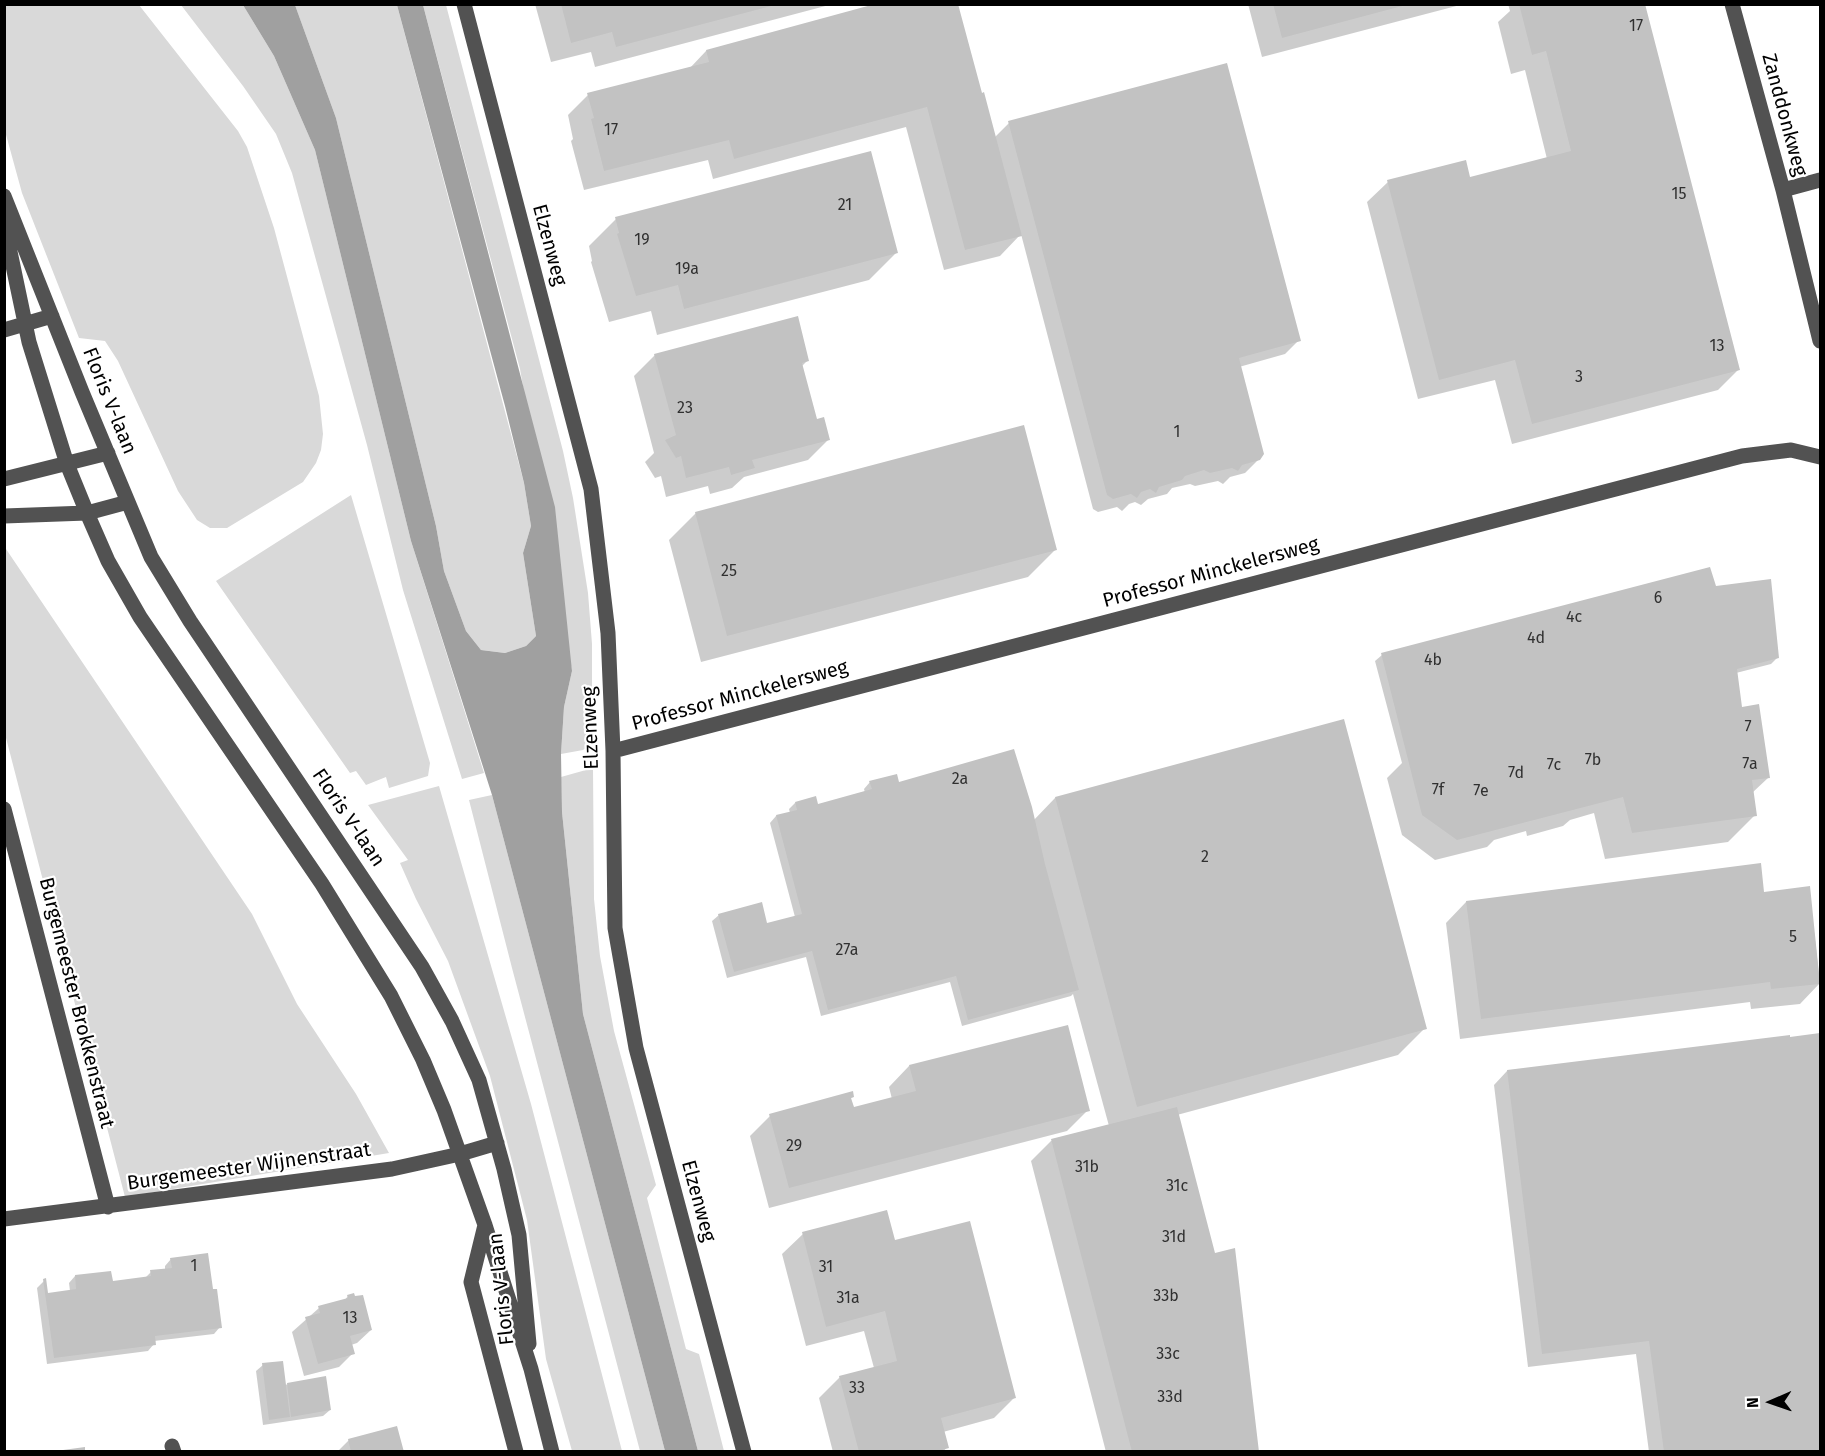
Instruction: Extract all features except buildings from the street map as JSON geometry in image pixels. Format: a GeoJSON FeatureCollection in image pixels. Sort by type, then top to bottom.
{"type":"FeatureCollection","features":[{"type":"Feature","properties":{"kind":"street","name":"Elzenweg"},"geometry":{"type":"LineString","coordinates":[[464,4],[591,489],[608,633],[613,751],[615,928],[636,1048],[744,1452]]}},
{"type":"Feature","properties":{"kind":"street","name":"Zanddonkweg"},"geometry":{"type":"LineString","coordinates":[[1732,4],[1783,190],[1821,341]]}},
{"type":"Feature","properties":{"kind":"street"},"geometry":{"type":"LineString","coordinates":[[1783,190],[1821,180]]}},
{"type":"Feature","properties":{"kind":"street","name":"Floris V-laan"},"geometry":{"type":"LineString","coordinates":[[4,196],[151,557],[190,621],[422,967],[452,1021],[479,1080],[519,1235],[531,1369]]}},
{"type":"Feature","properties":{"kind":"street","name":"Floris V-laan"},"geometry":{"type":"LineString","coordinates":[[4,223],[25,324],[67,464],[108,561],[140,617],[322,884],[391,996],[423,1060],[485,1225],[531,1369],[552,1452]]}},
{"type":"Feature","properties":{"kind":"street"},"geometry":{"type":"LineString","coordinates":[[4,330],[52,316]]}},
{"type":"Feature","properties":{"kind":"street","name":"Professor Minckelersweg"},"geometry":{"type":"LineString","coordinates":[[613,751],[1742,456],[1791,450],[1821,457]]}},
{"type":"Feature","properties":{"kind":"street"},"geometry":{"type":"LineString","coordinates":[[4,479],[108,453]]}},
{"type":"Feature","properties":{"kind":"street"},"geometry":{"type":"LineString","coordinates":[[4,516],[87,513],[128,502]]}},
{"type":"Feature","properties":{"kind":"street","name":"Burgemeester Brokkenstraat"},"geometry":{"type":"LineString","coordinates":[[4,809],[108,1207]]}},
{"type":"Feature","properties":{"kind":"street","name":"Burgemeester Wijnenstraat"},"geometry":{"type":"LineString","coordinates":[[4,1219],[392,1169],[497,1143]]}},
{"type":"Feature","properties":{"kind":"street","name":"Floris V-laan"},"geometry":{"type":"LineString","coordinates":[[485,1225],[471,1282],[516,1452]]}},
{"type":"Feature","properties":{"kind":"shaded area"},"geometry":{"type":"Polygon","coordinates":[[[5,4],[139,5],[238,131],[247,147],[274,228],[319,396],[323,434],[321,450],[316,463],[303,482],[227,528],[210,528],[197,520],[178,491],[118,361],[105,341],[79,338],[22,193],[5,131],[5,4]]]}},
{"type":"Feature","properties":{"kind":"shaded area"},"geometry":{"type":"Polygon","coordinates":[[[181,5],[243,5],[274,56],[315,150],[411,541],[484,773],[462,779],[403,590],[367,445],[292,173],[276,134],[243,86],[181,5]]]}},
{"type":"Feature","properties":{"kind":"shaded area"},"geometry":{"type":"Polygon","coordinates":[[[243,5],[295,5],[336,118],[436,526],[444,571],[466,631],[481,650],[505,653],[526,646],[536,636],[523,553],[531,526],[524,483],[505,406],[397,5],[423,5],[555,507],[572,671],[564,707],[561,754],[562,812],[583,1014],[698,1451],[665,1451],[492,795],[411,541],[315,150],[274,56],[243,5]]]}},
{"type":"Feature","properties":{"kind":"shaded area"},"geometry":{"type":"Polygon","coordinates":[[[295,5],[397,5],[524,483],[531,526],[523,553],[536,636],[526,646],[505,653],[481,650],[466,631],[444,571],[436,526],[336,118],[295,5]]]}},
{"type":"Feature","properties":{"kind":"shaded area"},"geometry":{"type":"Polygon","coordinates":[[[423,5],[446,5],[563,451],[588,593],[592,644],[592,743],[583,750],[561,754],[564,707],[572,671],[520,369],[423,5]]]}},
{"type":"Feature","properties":{"kind":"shaded area"},"geometry":{"type":"Polygon","coordinates":[[[351,495],[430,763],[428,776],[389,788],[386,777],[366,785],[356,771],[350,773],[216,581],[351,495]]]}},
{"type":"Feature","properties":{"kind":"shaded area"},"geometry":{"type":"Polygon","coordinates":[[[4,546],[252,914],[297,1004],[356,1094],[389,1153],[125,1197],[5,734],[4,546]]]}},
{"type":"Feature","properties":{"kind":"shaded area"},"geometry":{"type":"Polygon","coordinates":[[[593,768],[594,899],[600,956],[614,1031],[656,1185],[647,1198],[686,1349],[699,1354],[724,1451],[698,1451],[583,1014],[562,812],[561,777],[593,768]]]}},
{"type":"Feature","properties":{"kind":"shaded area"},"geometry":{"type":"Polygon","coordinates":[[[439,786],[531,1104],[622,1451],[572,1451],[546,1359],[527,1220],[490,1076],[448,961],[400,863],[408,860],[368,805],[439,786]]]}},
{"type":"Feature","properties":{"kind":"shaded area"},"geometry":{"type":"Polygon","coordinates":[[[492,795],[665,1451],[640,1451],[512,968],[469,800],[492,795]]]}}]}
